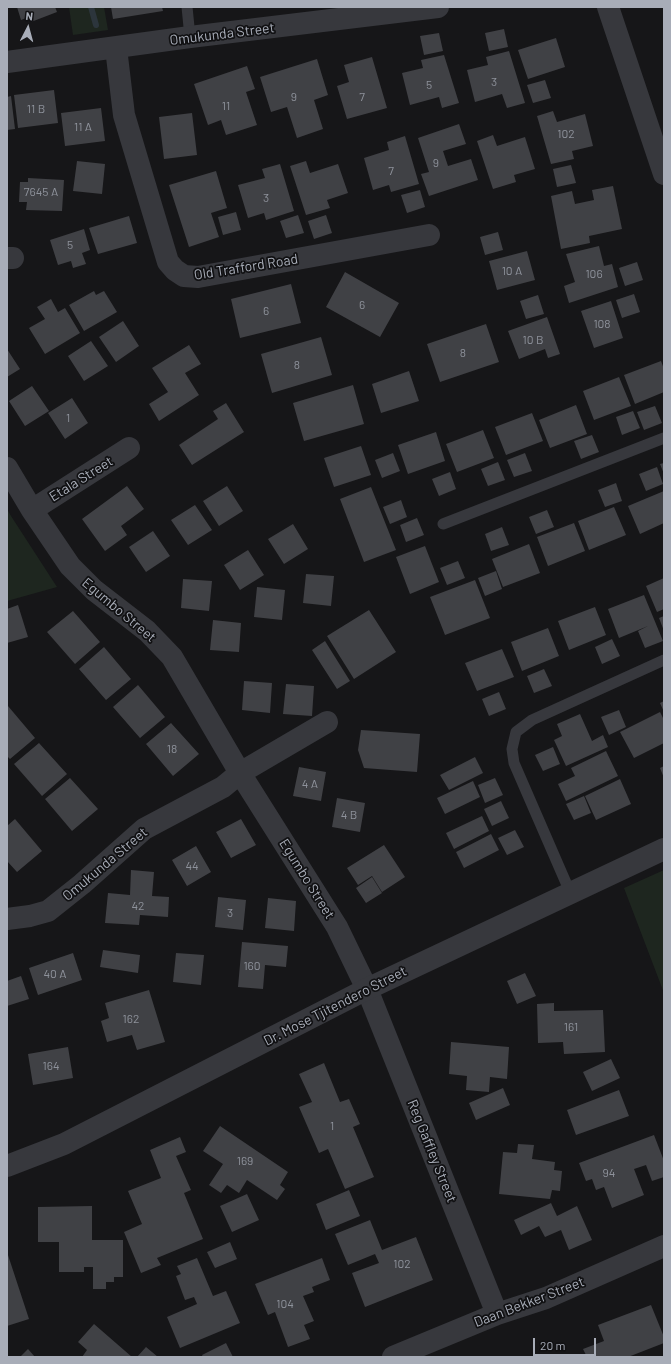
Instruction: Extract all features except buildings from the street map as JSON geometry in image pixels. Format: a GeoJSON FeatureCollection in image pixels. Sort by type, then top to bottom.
{"type":"FeatureCollection","features":[{"type":"Feature","properties":{"kind":"street","name":"Omukunda Street"},"geometry":{"type":"LineString","coordinates":[[7,62],[438,7]]}},
{"type":"Feature","properties":{"kind":"street"},"geometry":{"type":"LineString","coordinates":[[608,7],[664,174]]}},
{"type":"Feature","properties":{"kind":"street","name":"Old Trafford Road"},"geometry":{"type":"LineString","coordinates":[[116,48],[124,115],[168,262],[175,270],[184,276],[198,277],[429,235]]}},
{"type":"Feature","properties":{"kind":"street","name":"Etala Street"},"geometry":{"type":"LineString","coordinates":[[32,510],[129,448]]}},
{"type":"Feature","properties":{"kind":"street","name":"Egumbo Street"},"geometry":{"type":"LineString","coordinates":[[7,468],[32,510],[70,566],[94,590],[147,631],[172,657],[240,774],[337,927],[367,989]]}},
{"type":"Feature","properties":{"kind":"street"},"geometry":{"type":"LineString","coordinates":[[240,774],[327,722]]}},
{"type":"Feature","properties":{"kind":"street","name":"Omukunda Street"},"geometry":{"type":"LineString","coordinates":[[7,919],[30,916],[48,911],[82,884],[144,829],[223,787],[240,774]]}},
{"type":"Feature","properties":{"kind":"street","name":"Dr. Mose Tjitendero Street"},"geometry":{"type":"LineString","coordinates":[[7,1166],[64,1144],[367,989],[664,849]]}},
{"type":"Feature","properties":{"kind":"street","name":"Reg Gaffley Street"},"geometry":{"type":"LineString","coordinates":[[367,989],[497,1314]]}},
{"type":"Feature","properties":{"kind":"street","name":"Daan Bekker Street"},"geometry":{"type":"LineString","coordinates":[[393,1357],[497,1314],[546,1298],[664,1246]]}},
{"type":"Feature","properties":{"kind":"lane"},"geometry":{"type":"LineString","coordinates":[[188,7],[190,38]]}},
{"type":"Feature","properties":{"kind":"lane"},"geometry":{"type":"LineString","coordinates":[[443,524],[664,438]]}},
{"type":"Feature","properties":{"kind":"lane"},"geometry":{"type":"LineString","coordinates":[[570,892],[514,764],[512,749],[516,732],[532,720],[664,660]]}},
{"type":"Feature","properties":{"kind":"shaded area"},"geometry":{"type":"Polygon","coordinates":[[[69,7],[104,7],[108,30],[73,35],[69,7]]]}},
{"type":"Feature","properties":{"kind":"shaded area"},"geometry":{"type":"Polygon","coordinates":[[[7,509],[11,516],[57,587],[7,601],[7,509]]]}},
{"type":"Feature","properties":{"kind":"shaded area"},"geometry":{"type":"Polygon","coordinates":[[[664,870],[664,993],[624,888],[664,870]]]}},
{"type":"Feature","properties":{"kind":"waterway"},"geometry":{"type":"LineString","coordinates":[[91,7],[96,25]]}}]}
